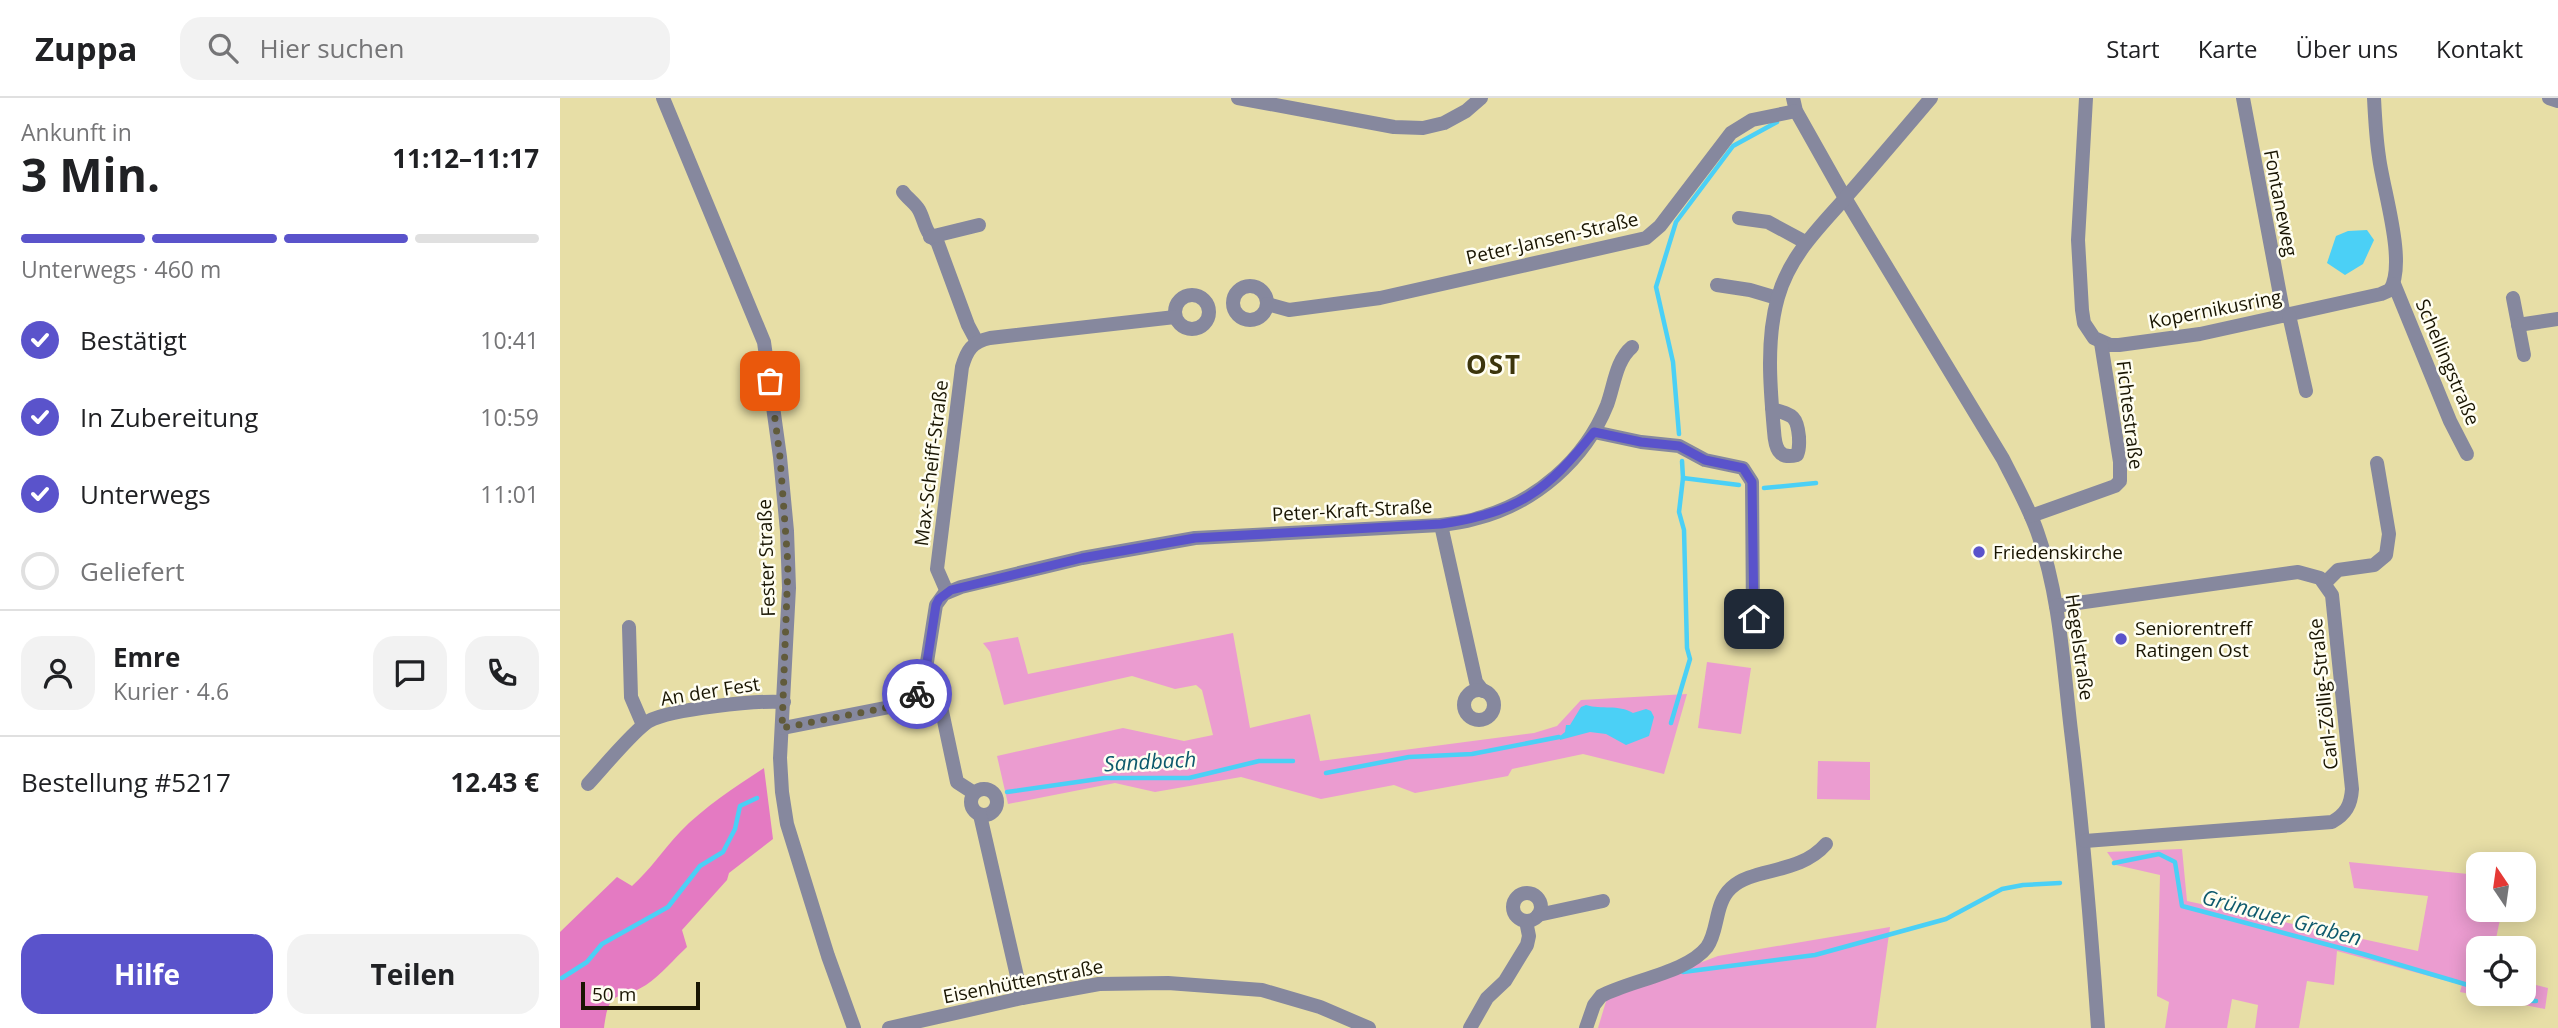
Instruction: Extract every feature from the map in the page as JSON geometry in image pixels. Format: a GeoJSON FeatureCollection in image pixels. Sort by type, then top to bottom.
{"type":"FeatureCollection","features":[{"type":"Feature","properties":{"kind":"street","name":"Fester Straße"},"geometry":{"type":"LineString","coordinates":[[663,98],[764,342],[787,531],[789,588],[780,769],[787,824],[853,1028]]}},
{"type":"Feature","properties":{"kind":"street"},"geometry":{"type":"LineString","coordinates":[[1238,98],[1394,127],[1423,128],[1455,117],[1481,98]]}},
{"type":"Feature","properties":{"kind":"street"},"geometry":{"type":"LineString","coordinates":[[1772,409],[1771,351],[1777,298],[1791,265],[1805,242],[1931,98]]}},
{"type":"Feature","properties":{"kind":"street","name":"Fontaneweg"},"geometry":{"type":"LineString","coordinates":[[2243,98],[2287,315],[2306,391]]}},
{"type":"Feature","properties":{"kind":"street"},"geometry":{"type":"LineString","coordinates":[[2374,98],[2379,158],[2395,242],[2394,284]]}},
{"type":"Feature","properties":{"kind":"street"},"geometry":{"type":"LineString","coordinates":[[2549,98],[2558,101]]}},
{"type":"Feature","properties":{"kind":"street","name":"Peter-Jansen-Straße"},"geometry":{"type":"LineString","coordinates":[[1221,311],[1247,286],[1254,286],[1264,292],[1267,304],[1289,310],[1380,298],[1646,237],[1665,220],[1731,133],[1752,120],[1794,104],[1845,198]]}},
{"type":"Feature","properties":{"kind":"street"},"geometry":{"type":"LineString","coordinates":[[2086,105],[2078,240],[2082,310],[2088,330],[2101,343]]}},
{"type":"Feature","properties":{"kind":"street"},"geometry":{"type":"LineString","coordinates":[[903,192],[909,202],[917,207],[930,236],[937,241],[968,325],[977,342],[990,338],[1175,317]]}},
{"type":"Feature","properties":{"kind":"street","name":"Hegelstraße"},"geometry":{"type":"LineString","coordinates":[[1845,198],[2003,459],[2031,516],[2048,566],[2056,606],[2085,841],[2098,1028]]}},
{"type":"Feature","properties":{"kind":"street"},"geometry":{"type":"LineString","coordinates":[[1739,218],[1768,222],[1805,242]]}},
{"type":"Feature","properties":{"kind":"street"},"geometry":{"type":"LineString","coordinates":[[930,236],[979,225]]}},
{"type":"Feature","properties":{"kind":"street","name":"Kopernikusring"},"geometry":{"type":"LineString","coordinates":[[2101,343],[2119,345],[2200,334],[2381,294],[2390,290],[2394,284]]}},
{"type":"Feature","properties":{"kind":"street","name":"Schellingstraße"},"geometry":{"type":"LineString","coordinates":[[2394,284],[2450,421],[2467,454]]}},
{"type":"Feature","properties":{"kind":"street"},"geometry":{"type":"LineString","coordinates":[[1717,285],[1750,290],[1777,298]]}},
{"type":"Feature","properties":{"kind":"street"},"geometry":{"type":"LineString","coordinates":[[1221,311],[1205,324],[1193,329],[1182,326],[1175,317],[1177,305],[1188,295],[1195,296],[1221,311],[1251,320],[1263,314],[1267,304]]}},
{"type":"Feature","properties":{"kind":"street"},"geometry":{"type":"LineString","coordinates":[[2513,298],[2524,355]]}},
{"type":"Feature","properties":{"kind":"street"},"geometry":{"type":"LineString","coordinates":[[2518,325],[2558,319]]}},
{"type":"Feature","properties":{"kind":"street","name":"Max-Scheiff-Straße"},"geometry":{"type":"LineString","coordinates":[[947,592],[937,569],[962,367],[967,350],[977,342]]}},
{"type":"Feature","properties":{"kind":"street","name":"Fichtestraße"},"geometry":{"type":"LineString","coordinates":[[2031,516],[2115,486],[2120,481],[2120,462],[2101,343]]}},
{"type":"Feature","properties":{"kind":"street","name":"Peter-Kraft-Straße"},"geometry":{"type":"LineString","coordinates":[[947,592],[1082,558],[1195,538],[1441,524],[1477,519],[1511,506],[1549,484],[1572,460],[1594,432],[1624,353],[1632,347]]}},
{"type":"Feature","properties":{"kind":"street"},"geometry":{"type":"LineString","coordinates":[[1594,432],[1641,442],[1679,446],[1705,460],[1743,468],[1752,482],[1754,619],[1762,633]]}},
{"type":"Feature","properties":{"kind":"street"},"geometry":{"type":"LineString","coordinates":[[2056,606],[2298,572],[2313,575],[2325,583],[2338,570],[2374,565],[2386,555],[2389,534],[2377,463]]}},
{"type":"Feature","properties":{"kind":"street"},"geometry":{"type":"LineString","coordinates":[[1441,524],[1476,682],[1483,691]]}},
{"type":"Feature","properties":{"kind":"street","name":"Carl-Zöllig-Straße"},"geometry":{"type":"LineString","coordinates":[[2085,841],[2332,822],[2347,811],[2351,798],[2349,764],[2332,595],[2325,583]]}},
{"type":"Feature","properties":{"kind":"street"},"geometry":{"type":"LineString","coordinates":[[782,728],[900,705],[919,692],[924,681],[936,605],[947,592]]}},
{"type":"Feature","properties":{"kind":"street","name":"An der Fest"},"geometry":{"type":"LineString","coordinates":[[629,627],[631,697],[643,725]]}},
{"type":"Feature","properties":{"kind":"street"},"geometry":{"type":"LineString","coordinates":[[924,681],[936,683],[957,782],[974,793]]}},
{"type":"Feature","properties":{"kind":"street","name":"An der Fest"},"geometry":{"type":"LineString","coordinates":[[587,784],[643,725],[660,716],[756,702],[784,702]]}},
{"type":"Feature","properties":{"kind":"street"},"geometry":{"type":"LineString","coordinates":[[974,793],[984,789],[995,796],[994,809],[988,814],[980,815]]}},
{"type":"Feature","properties":{"kind":"street"},"geometry":{"type":"LineString","coordinates":[[974,793],[972,809],[980,815],[1022,998]]}},
{"type":"Feature","properties":{"kind":"street"},"geometry":{"type":"LineString","coordinates":[[1586,1028],[1594,1005],[1601,996],[1694,960],[1708,946],[1721,902],[1731,888],[1747,879],[1789,868],[1818,853],[1826,844]]}},
{"type":"Feature","properties":{"kind":"street"},"geometry":{"type":"LineString","coordinates":[[1470,1028],[1487,998],[1505,981],[1527,945],[1532,918],[1603,901]]}},
{"type":"Feature","properties":{"kind":"street","name":"Eisenhüttenstraße"},"geometry":{"type":"LineString","coordinates":[[889,1028],[1022,998],[1100,984],[1168,983],[1252,989],[1321,1007],[1369,1028]]}},
{"type":"Feature","properties":{"kind":"shaded area"},"geometry":{"type":"Polygon","coordinates":[[[1233,633],[1250,728],[1310,714],[1320,761],[1534,733],[1557,726],[1581,700],[1687,694],[1664,774],[1583,754],[1512,769],[1508,776],[1415,793],[1394,785],[1321,799],[1241,777],[1155,792],[1115,783],[1008,804],[997,756],[1123,728],[1184,741],[1213,735],[1202,690],[1196,685],[1175,689],[1132,676],[1004,705],[990,652],[983,643],[1018,637],[1028,674],[1233,633]]]}},
{"type":"Feature","properties":{"kind":"shaded area"},"geometry":{"type":"Polygon","coordinates":[[[1707,662],[1751,668],[1741,734],[1698,728],[1707,662]]]}},
{"type":"Feature","properties":{"kind":"shaded area"},"geometry":{"type":"Polygon","coordinates":[[[1818,761],[1870,762],[1870,800],[1817,799],[1818,761]]]}},
{"type":"Feature","properties":{"kind":"shaded area"},"geometry":{"type":"Polygon","coordinates":[[[764,768],[773,839],[729,873],[727,880],[682,930],[687,947],[662,972],[646,985],[612,1000],[604,1028],[560,1028],[560,932],[617,877],[632,886],[699,814],[764,768]]]}},
{"type":"Feature","properties":{"kind":"shaded area"},"geometry":{"type":"Polygon","coordinates":[[[2182,849],[2187,901],[2418,951],[2428,896],[2354,888],[2349,862],[2466,874],[2466,922],[2499,922],[2497,936],[2466,936],[2466,993],[2460,992],[2462,985],[2337,951],[2334,985],[2307,981],[2299,1028],[2255,1028],[2258,1005],[2232,999],[2227,1028],[2165,1028],[2169,1002],[2157,996],[2160,875],[2116,865],[2107,852],[2182,849]]]}},
{"type":"Feature","properties":{"kind":"shaded area"},"geometry":{"type":"Polygon","coordinates":[[[1890,927],[1876,1028],[1598,1028],[1607,998],[1718,956],[1890,927]]]}},
{"type":"Feature","properties":{"kind":"shaded area"},"geometry":{"type":"Polygon","coordinates":[[[2536,985],[2548,988],[2545,1009],[2530,1006],[2536,1006],[2536,985]]]}},
{"type":"Feature","properties":{"kind":"water"},"geometry":{"type":"Polygon","coordinates":[[[2367,230],[2374,240],[2363,264],[2345,275],[2327,263],[2336,236],[2348,231],[2367,230]]]}},
{"type":"Feature","properties":{"kind":"water"},"geometry":{"type":"Polygon","coordinates":[[[1586,705],[1633,713],[1646,709],[1651,711],[1654,717],[1649,736],[1626,745],[1606,734],[1590,732],[1560,740],[1566,725],[1570,725],[1581,707],[1586,705]]]}},
{"type":"Feature","properties":{"kind":"waterway"},"geometry":{"type":"LineString","coordinates":[[1679,434],[1673,362],[1656,287],[1676,222],[1733,146],[1777,122]]}},
{"type":"Feature","properties":{"kind":"waterway"},"geometry":{"type":"LineString","coordinates":[[1682,461],[1683,478]]}},
{"type":"Feature","properties":{"kind":"waterway"},"geometry":{"type":"LineString","coordinates":[[1671,723],[1690,659],[1687,648],[1684,530],[1679,512],[1683,478],[1739,485]]}},
{"type":"Feature","properties":{"kind":"waterway"},"geometry":{"type":"LineString","coordinates":[[1764,488],[1816,483]]}},
{"type":"Feature","properties":{"kind":"waterway","name":"Sandbach"},"geometry":{"type":"LineString","coordinates":[[1326,773],[1409,757],[1472,754],[1559,737]]}},
{"type":"Feature","properties":{"kind":"waterway","name":"Sandbach"},"geometry":{"type":"LineString","coordinates":[[1007,792],[1105,778],[1189,778],[1259,761],[1293,761]]}},
{"type":"Feature","properties":{"kind":"waterway","name":"Sandbach"},"geometry":{"type":"LineString","coordinates":[[562,978],[587,962],[602,944],[668,907],[700,866],[723,852],[735,829],[740,806],[757,798]]}},
{"type":"Feature","properties":{"kind":"waterway","name":"Grünauer Graben"},"geometry":{"type":"LineString","coordinates":[[2114,863],[2159,854],[2175,862],[2182,906],[2466,984]]}},
{"type":"Feature","properties":{"kind":"waterway","name":"Grünauer Graben"},"geometry":{"type":"LineString","coordinates":[[1683,972],[1815,955],[1946,919],[2002,889],[2060,883]]}},
{"type":"Feature","properties":{"kind":"way so far"},"geometry":{"type":"LineString","coordinates":[[770,381],[787,531],[789,588],[782,728],[900,705],[917,694]]}},
{"type":"Feature","properties":{"kind":"place","name":"Friedenskirche"},"geometry":{"type":"Point","coordinates":[1979,552]}},
{"type":"Feature","properties":{"kind":"place","name":"Seniorentreff Ratingen Ost"},"geometry":{"type":"Point","coordinates":[2121,639]}},
{"type":"Feature","properties":{"kind":"district","name":"OST"},"geometry":{"type":"Point","coordinates":[1494,364]}},
{"type":"Feature","properties":{"kind":"route"},"geometry":{"type":"LineString","coordinates":[[917,694],[924,681],[936,605],[939,599],[951,590],[1082,558],[1195,538],[1441,524],[1477,519],[1511,506],[1549,484],[1594,432],[1641,442],[1679,446],[1705,460],[1743,468],[1750,476],[1754,619]]}}]}
